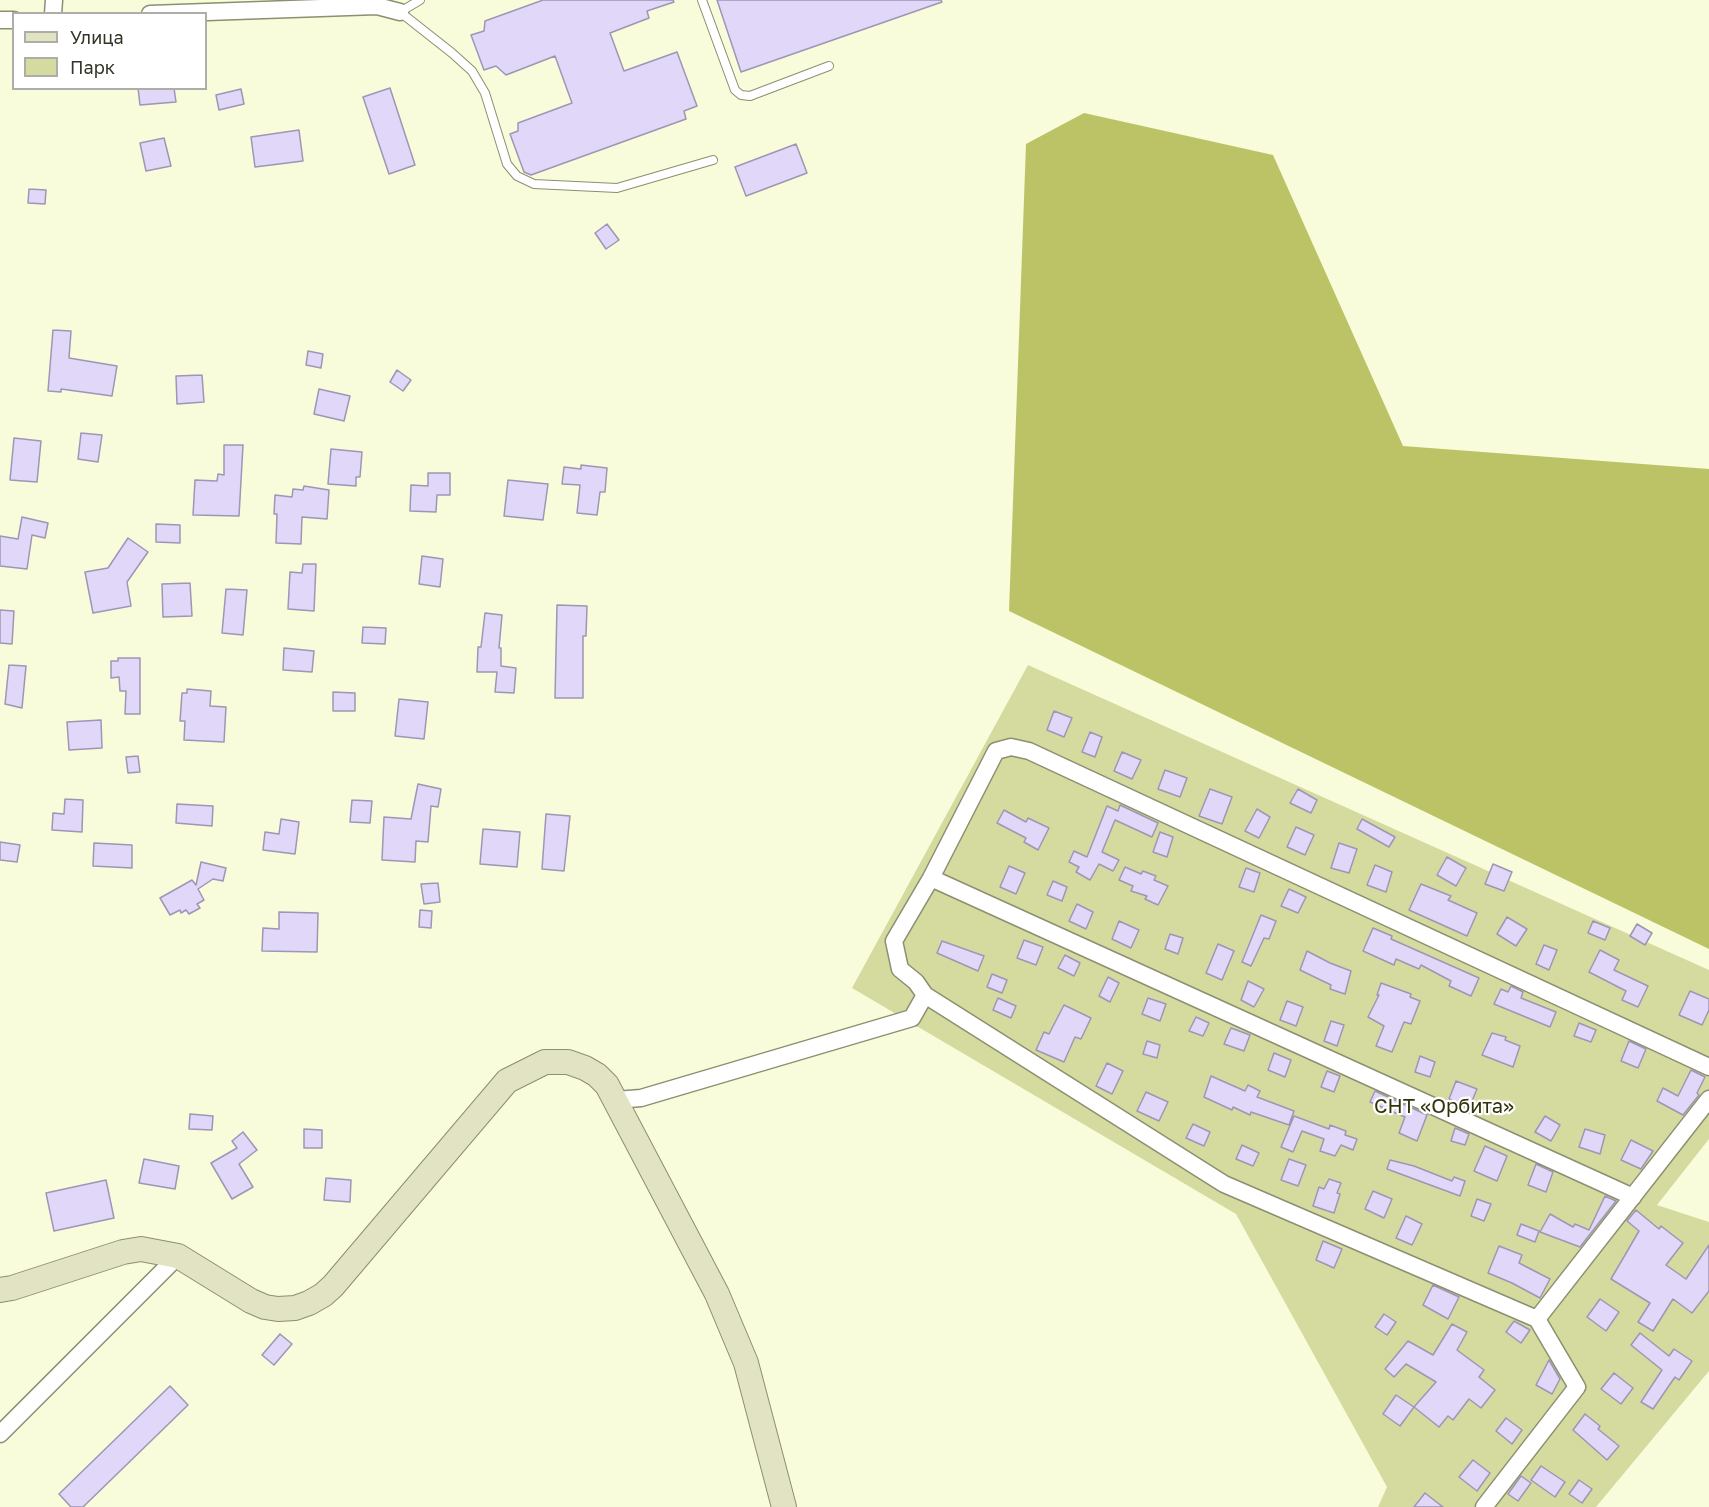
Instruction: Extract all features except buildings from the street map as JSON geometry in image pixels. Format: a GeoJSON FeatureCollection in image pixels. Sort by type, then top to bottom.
{"type":"FeatureCollection","features":[{"type":"Feature","properties":{"kind":"street"},"geometry":{"type":"LineString","coordinates":[[207,12],[377,6],[400,12]]}},
{"type":"Feature","properties":{"kind":"street"},"geometry":{"type":"LineString","coordinates":[[1484,1507],[1577,1387],[1537,1319],[1224,1184],[925,995],[916,982],[900,969],[894,941],[931,878],[996,751],[1011,747],[1029,751],[1709,1067]]}},
{"type":"Feature","properties":{"kind":"street"},"geometry":{"type":"LineString","coordinates":[[931,878],[1633,1197]]}},
{"type":"Feature","properties":{"kind":"street"},"geometry":{"type":"LineString","coordinates":[[616,1100],[641,1098],[912,1018],[925,995]]}},
{"type":"Feature","properties":{"kind":"street"},"geometry":{"type":"LineString","coordinates":[[0,1290],[123,1252],[141,1249],[178,1256],[251,1301],[265,1307],[278,1309],[302,1305],[323,1295],[333,1286],[507,1081],[545,1062],[568,1062],[597,1075],[607,1085],[717,1294],[746,1363],[784,1507]]}},
{"type":"Feature","properties":{"kind":"street"},"geometry":{"type":"LineString","coordinates":[[1537,1319],[1709,1099]]}},
{"type":"Feature","properties":{"kind":"street"},"geometry":{"type":"LineString","coordinates":[[0,1434],[178,1256]]}},
{"type":"Feature","properties":{"kind":"lane"},"geometry":{"type":"LineString","coordinates":[[420,0],[400,12],[453,52],[472,71],[486,93],[507,164],[517,176],[534,183],[616,188],[713,160]]}},
{"type":"Feature","properties":{"kind":"lane"},"geometry":{"type":"LineString","coordinates":[[702,0],[735,90],[741,95],[750,96],[829,66]]}},
{"type":"Feature","properties":{"kind":"green space"},"geometry":{"type":"Polygon","coordinates":[[[1084,113],[1273,155],[1403,446],[1709,469],[1709,949],[1009,611],[1026,144],[1084,113]]]}},
{"type":"Feature","properties":{"kind":"green space","name":"СНТ «Орбита»"},"geometry":{"type":"Polygon","coordinates":[[[1028,665],[1709,970],[1709,1139],[1657,1205],[1709,1222],[1709,1371],[1596,1507],[1378,1507],[1387,1487],[1236,1214],[852,988],[1028,665]]]}}]}
